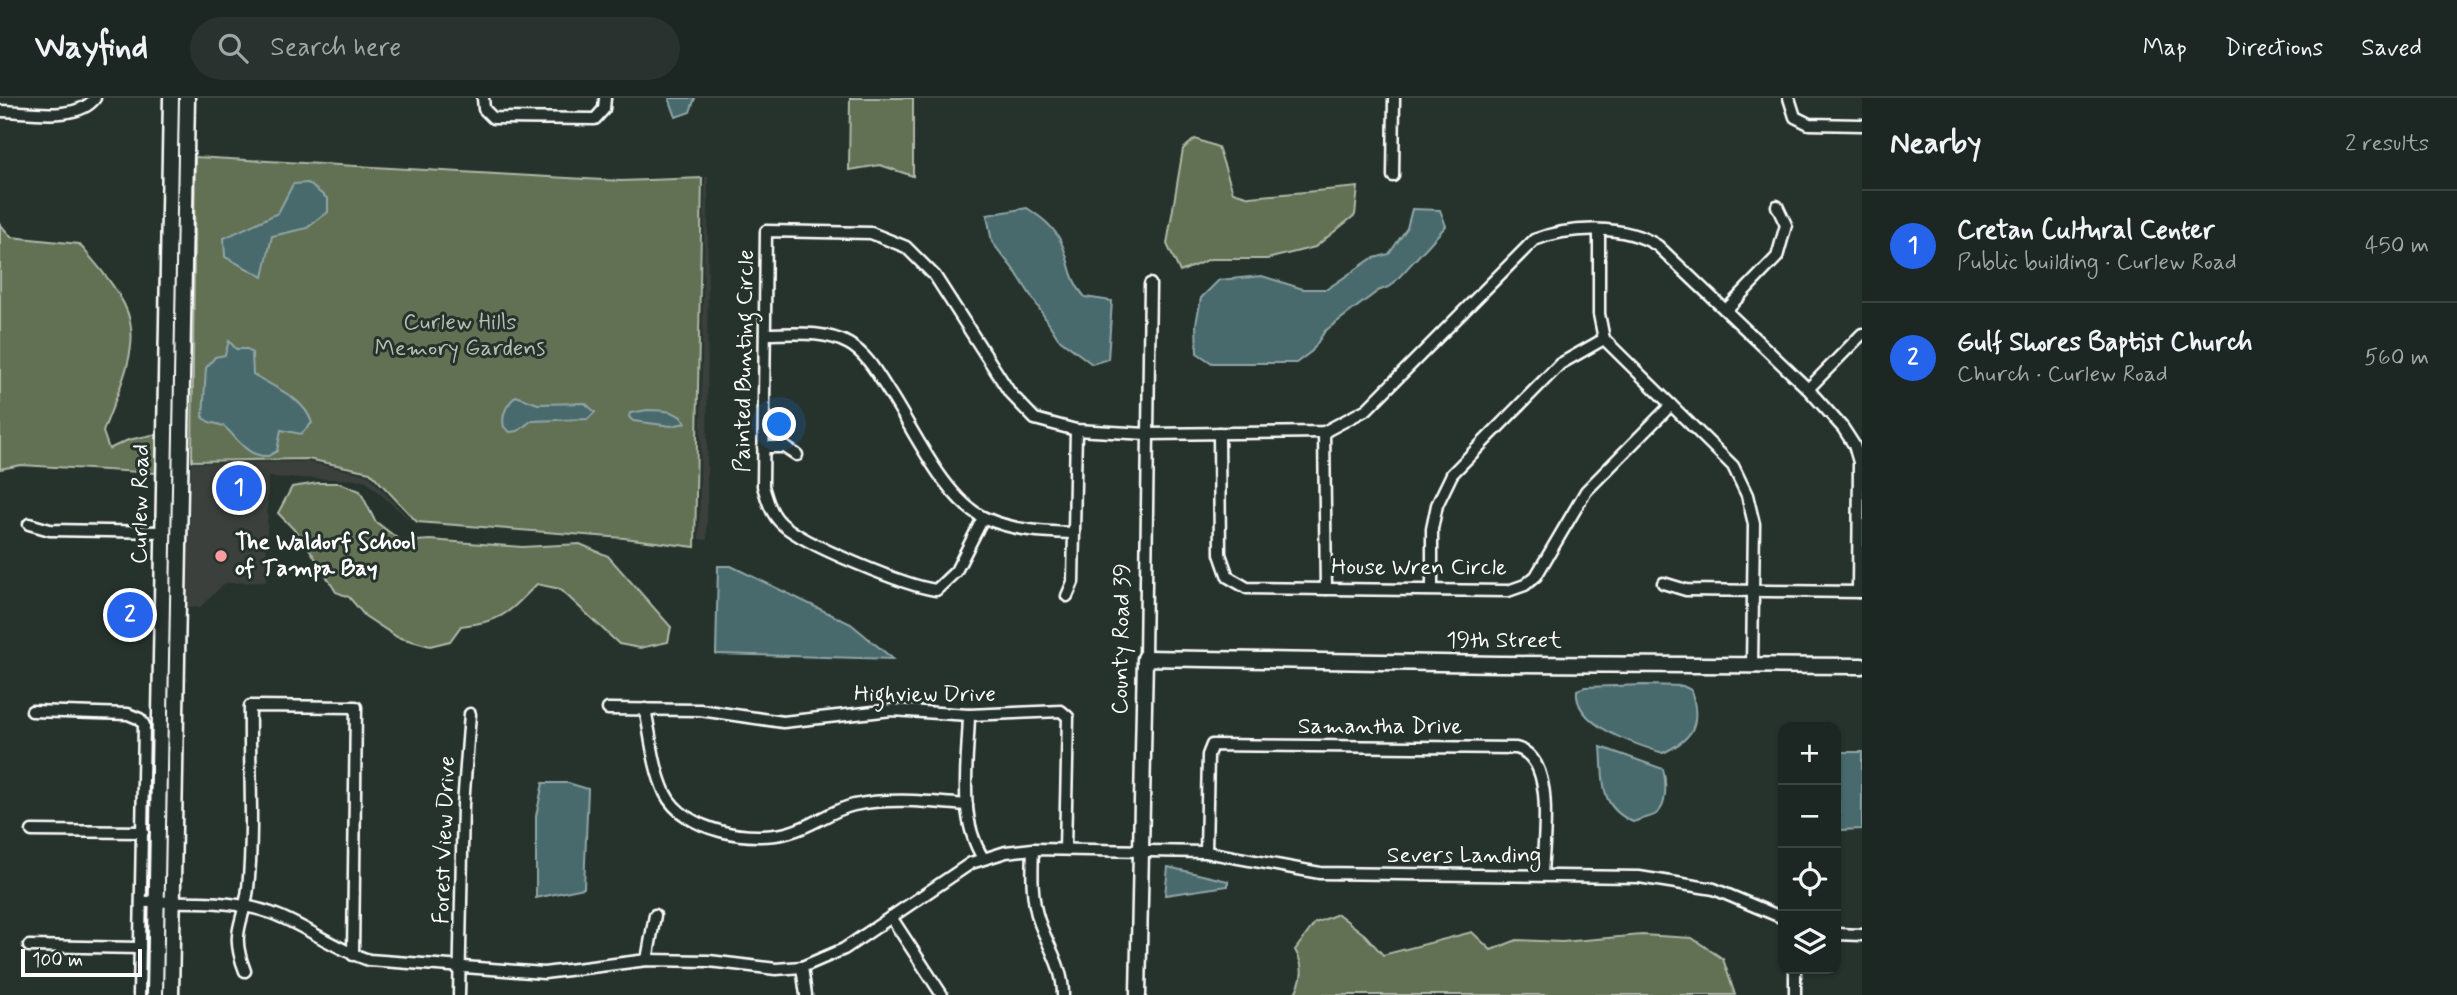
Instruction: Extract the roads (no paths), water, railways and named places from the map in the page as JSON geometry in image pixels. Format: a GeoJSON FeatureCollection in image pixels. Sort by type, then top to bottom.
{"type":"FeatureCollection","features":[{"type":"Feature","properties":{"kind":"main road","name":"Curlew Road"},"geometry":{"type":"LineString","coordinates":[[156,994],[171,98]]}},
{"type":"Feature","properties":{"kind":"main road","name":"Curlew Road"},"geometry":{"type":"LineString","coordinates":[[171,995],[187,98]]}},
{"type":"Feature","properties":{"kind":"main road"},"geometry":{"type":"LineString","coordinates":[[164,532],[170,547],[171,609],[178,613]]}},
{"type":"Feature","properties":{"kind":"main road","name":"19th Street"},"geometry":{"type":"LineString","coordinates":[[1145,658],[1862,666]]}},
{"type":"Feature","properties":{"kind":"main road","name":"County Road 39"},"geometry":{"type":"LineString","coordinates":[[1138,995],[1145,658]]}},
{"type":"Feature","properties":{"kind":"street"},"geometry":{"type":"LineString","coordinates":[[0,111],[69,112],[85,108],[95,98]]}},
{"type":"Feature","properties":{"kind":"street"},"geometry":{"type":"LineString","coordinates":[[483,98],[484,109],[493,118],[595,119],[604,108],[606,98]]}},
{"type":"Feature","properties":{"kind":"street"},"geometry":{"type":"LineString","coordinates":[[1393,176],[1394,98]]}},
{"type":"Feature","properties":{"kind":"street"},"geometry":{"type":"LineString","coordinates":[[1788,98],[1795,117],[1809,124],[1862,125]]}},
{"type":"Feature","properties":{"kind":"street"},"geometry":{"type":"LineString","coordinates":[[1726,310],[1777,257],[1786,225],[1777,206]]}},
{"type":"Feature","properties":{"kind":"street","name":"Painted Bunting Circle"},"geometry":{"type":"LineString","coordinates":[[983,518],[956,571],[936,590],[912,586],[796,534],[782,524],[768,503],[763,486],[766,231],[871,233],[906,247],[935,276],[1020,407],[1035,419],[1076,430]]}},
{"type":"Feature","properties":{"kind":"street"},"geometry":{"type":"LineString","coordinates":[[1600,231],[1599,314],[1604,339],[1732,466],[1747,495],[1754,524],[1752,665]]}},
{"type":"Feature","properties":{"kind":"street"},"geometry":{"type":"LineString","coordinates":[[1066,596],[1073,582],[1076,430],[1147,434],[1324,432],[1367,409],[1534,240],[1555,232],[1600,231],[1639,235],[1654,243],[1808,389],[1843,428],[1854,446],[1858,462],[1860,592],[1685,590],[1663,583]]}},
{"type":"Feature","properties":{"kind":"street","name":"County Road 39"},"geometry":{"type":"LineString","coordinates":[[1145,658],[1150,284]]}},
{"type":"Feature","properties":{"kind":"street"},"geometry":{"type":"LineString","coordinates":[[765,334],[828,336],[850,344],[859,352],[947,483],[983,518],[1029,531],[1074,533]]}},
{"type":"Feature","properties":{"kind":"street"},"geometry":{"type":"LineString","coordinates":[[1808,389],[1862,334]]}},
{"type":"Feature","properties":{"kind":"street"},"geometry":{"type":"LineString","coordinates":[[1432,589],[1433,529],[1437,505],[1452,474],[1560,364],[1604,339]]}},
{"type":"Feature","properties":{"kind":"street","name":"House Wren Circle"},"geometry":{"type":"LineString","coordinates":[[1219,433],[1220,554],[1228,577],[1247,588],[1508,591],[1525,585],[1536,576],[1586,491],[1671,405]]}},
{"type":"Feature","properties":{"kind":"street"},"geometry":{"type":"LineString","coordinates":[[1324,432],[1326,589]]}},
{"type":"Feature","properties":{"kind":"street"},"geometry":{"type":"LineString","coordinates":[[763,447],[785,447],[797,455]]}},
{"type":"Feature","properties":{"kind":"street"},"geometry":{"type":"LineString","coordinates":[[29,524],[50,530],[164,532]]}},
{"type":"Feature","properties":{"kind":"street"},"geometry":{"type":"LineString","coordinates":[[245,971],[237,951],[238,920],[248,888],[250,706],[356,707],[352,955]]}},
{"type":"Feature","properties":{"kind":"street","name":"Highview Drive"},"geometry":{"type":"LineString","coordinates":[[608,709],[700,710],[783,722],[892,710],[969,715],[1061,711],[1068,717],[1065,849]]}},
{"type":"Feature","properties":{"kind":"street"},"geometry":{"type":"LineString","coordinates":[[645,709],[657,769],[666,796],[693,821],[721,830],[768,836],[792,832],[851,806],[885,801],[967,805]]}},
{"type":"Feature","properties":{"kind":"street"},"geometry":{"type":"LineString","coordinates":[[32,711],[128,714],[140,719],[145,732],[139,995]]}},
{"type":"Feature","properties":{"kind":"street","name":"Forest View Drive"},"geometry":{"type":"LineString","coordinates":[[459,995],[463,805],[470,714]]}},
{"type":"Feature","properties":{"kind":"street"},"geometry":{"type":"LineString","coordinates":[[969,715],[967,805],[970,833],[983,858]]}},
{"type":"Feature","properties":{"kind":"street","name":"Samantha Drive"},"geometry":{"type":"LineString","coordinates":[[1206,852],[1208,755],[1212,745],[1516,748],[1525,750],[1537,761],[1544,779],[1542,875]]}},
{"type":"Feature","properties":{"kind":"street"},"geometry":{"type":"LineString","coordinates":[[32,831],[143,832]]}},
{"type":"Feature","properties":{"kind":"street"},"geometry":{"type":"LineString","coordinates":[[1033,849],[1032,881],[1037,916],[1058,962],[1063,995]]}},
{"type":"Feature","properties":{"kind":"street","name":"Severs Landing"},"geometry":{"type":"LineString","coordinates":[[141,902],[244,906],[271,913],[352,955],[405,965],[560,972],[647,960],[709,961],[776,969],[802,967],[831,957],[957,871],[983,858],[1033,849],[1206,852],[1320,873],[1662,879],[1714,890],[1778,916]]}},
{"type":"Feature","properties":{"kind":"street"},"geometry":{"type":"LineString","coordinates":[[647,960],[655,915]]}},
{"type":"Feature","properties":{"kind":"street"},"geometry":{"type":"LineString","coordinates":[[891,917],[942,995]]}},
{"type":"Feature","properties":{"kind":"street"},"geometry":{"type":"LineString","coordinates":[[1841,933],[1862,935]]}},
{"type":"Feature","properties":{"kind":"street"},"geometry":{"type":"LineString","coordinates":[[29,946],[140,948]]}},
{"type":"Feature","properties":{"kind":"street"},"geometry":{"type":"LineString","coordinates":[[802,967],[806,995]]}},
{"type":"Feature","properties":{"kind":"street"},"geometry":{"type":"LineString","coordinates":[[1795,974],[1795,995]]}},
{"type":"Feature","properties":{"kind":"water"},"geometry":{"type":"Polygon","coordinates":[[[669,98],[695,98],[690,112],[676,117],[669,98]]]}},
{"type":"Feature","properties":{"kind":"water"},"geometry":{"type":"Polygon","coordinates":[[[308,183],[328,199],[328,212],[307,228],[272,236],[263,277],[225,257],[224,238],[278,213],[293,184],[308,183]]]}},
{"type":"Feature","properties":{"kind":"water"},"geometry":{"type":"Polygon","coordinates":[[[1027,208],[1056,233],[1075,282],[1085,297],[1112,301],[1108,359],[1092,364],[1058,338],[1017,274],[992,242],[987,215],[1027,208]]]}},
{"type":"Feature","properties":{"kind":"water"},"geometry":{"type":"Polygon","coordinates":[[[1412,209],[1440,210],[1446,226],[1391,286],[1378,291],[1325,331],[1312,351],[1296,363],[1212,363],[1197,353],[1196,324],[1201,298],[1219,280],[1262,276],[1303,289],[1327,289],[1371,259],[1389,254],[1407,228],[1412,209]]]}},
{"type":"Feature","properties":{"kind":"water"},"geometry":{"type":"Polygon","coordinates":[[[229,341],[236,349],[247,349],[252,353],[253,374],[295,400],[308,414],[312,423],[301,434],[281,430],[277,451],[268,456],[249,451],[224,427],[208,422],[203,417],[206,368],[215,357],[225,355],[229,341]]]}},
{"type":"Feature","properties":{"kind":"water"},"geometry":{"type":"Polygon","coordinates":[[[516,396],[538,404],[585,403],[595,412],[588,419],[531,421],[518,431],[510,432],[504,427],[503,418],[507,406],[516,396]]]}},
{"type":"Feature","properties":{"kind":"water"},"geometry":{"type":"Polygon","coordinates":[[[647,410],[674,413],[686,423],[671,426],[633,421],[629,417],[630,413],[647,410]]]}},
{"type":"Feature","properties":{"kind":"water"},"geometry":{"type":"Polygon","coordinates":[[[718,566],[731,566],[851,624],[893,659],[716,654],[718,566]]]}},
{"type":"Feature","properties":{"kind":"water"},"geometry":{"type":"Polygon","coordinates":[[[1683,686],[1691,690],[1695,712],[1692,729],[1682,742],[1663,753],[1608,731],[1595,723],[1578,702],[1577,690],[1585,687],[1683,686]]]}},
{"type":"Feature","properties":{"kind":"water"},"geometry":{"type":"Polygon","coordinates":[[[1601,747],[1663,769],[1664,800],[1660,811],[1651,817],[1633,822],[1614,808],[1605,791],[1601,747]]]}},
{"type":"Feature","properties":{"kind":"water"},"geometry":{"type":"Polygon","coordinates":[[[1841,752],[1862,752],[1862,829],[1841,830],[1841,752]]]}},
{"type":"Feature","properties":{"kind":"water"},"geometry":{"type":"Polygon","coordinates":[[[543,783],[568,783],[588,789],[584,888],[536,898],[536,816],[543,783]]]}},
{"type":"Feature","properties":{"kind":"water"},"geometry":{"type":"Polygon","coordinates":[[[1168,867],[1228,881],[1228,886],[1165,895],[1168,867]]]}},
{"type":"Feature","properties":{"kind":"place","name":"Cretan Cultural Center"},"geometry":{"type":"Point","coordinates":[239,488]}},
{"type":"Feature","properties":{"kind":"place","name":"The Waldorf School of Tampa Bay"},"geometry":{"type":"Point","coordinates":[221,556]}},
{"type":"Feature","properties":{"kind":"place","name":"Gulf Shores Baptist Church"},"geometry":{"type":"Point","coordinates":[130,615]}},
{"type":"Feature","properties":{"kind":"park label","name":"Curlew Hills Memory Gardens"},"geometry":{"type":"Point","coordinates":[460,336]}}]}
